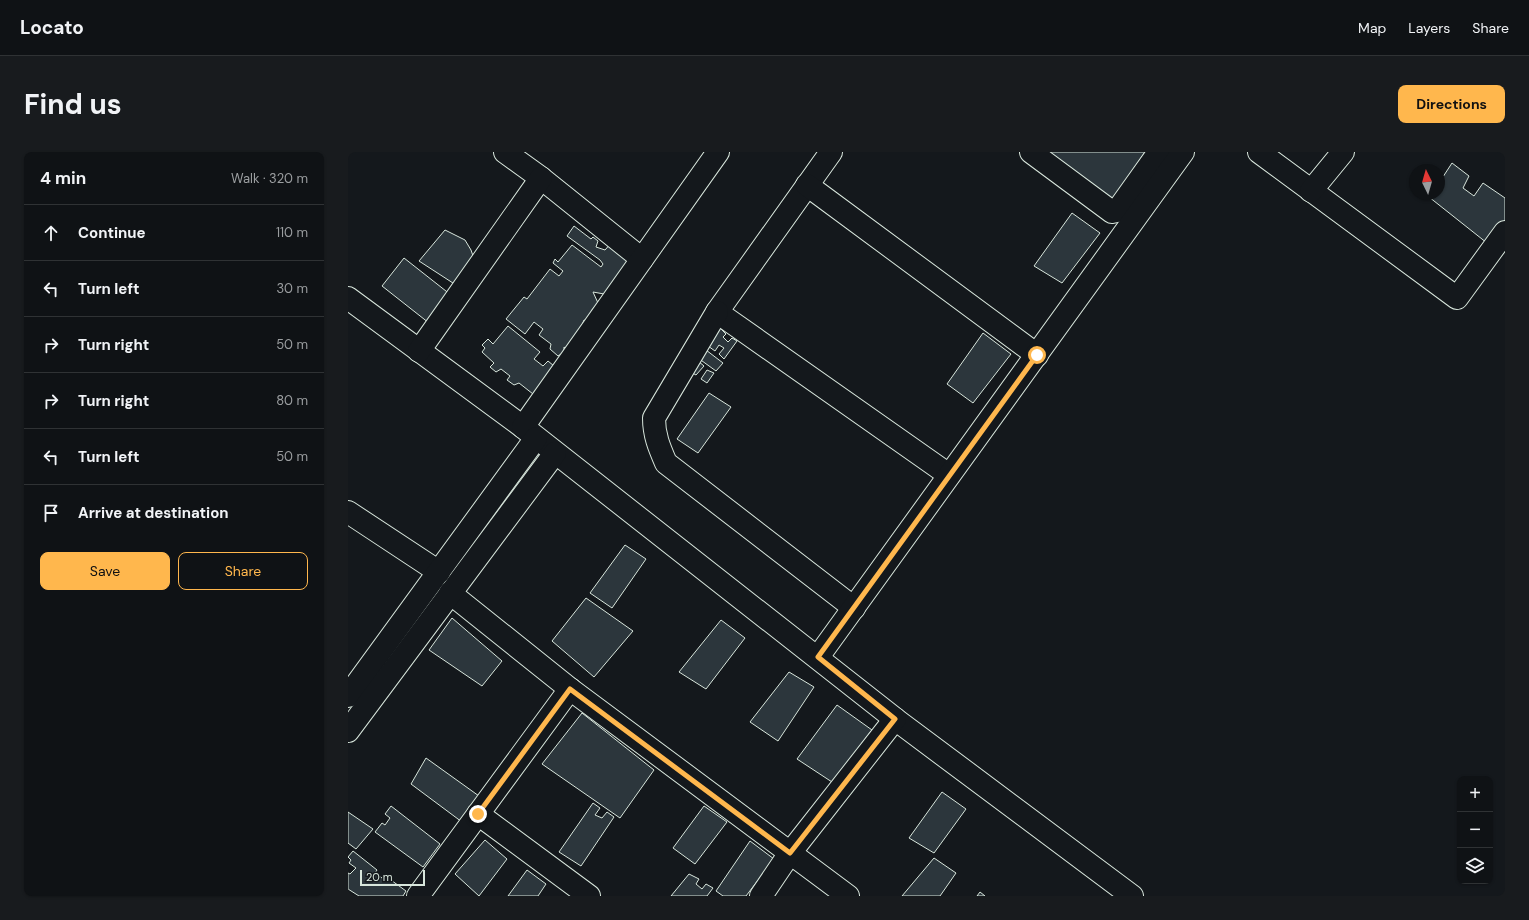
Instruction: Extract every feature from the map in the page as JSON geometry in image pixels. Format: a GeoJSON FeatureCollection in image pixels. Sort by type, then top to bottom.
{"type":"FeatureCollection","features":[{"type":"Feature","properties":{"kind":"street"},"geometry":{"type":"LineString","coordinates":[[505,152],[541,178],[642,259]]}},
{"type":"Feature","properties":{"kind":"street"},"geometry":{"type":"LineString","coordinates":[[348,696],[439,572],[642,259],[718,152]]}},
{"type":"Feature","properties":{"kind":"street"},"geometry":{"type":"LineString","coordinates":[[831,152],[716,312],[654,418],[654,430],[666,463],[854,608]]}},
{"type":"Feature","properties":{"kind":"street"},"geometry":{"type":"LineString","coordinates":[[1031,152],[1112,212],[1117,211],[1160,152]]}},
{"type":"Feature","properties":{"kind":"street"},"geometry":{"type":"LineString","coordinates":[[818,657],[1183,152]]}},
{"type":"Feature","properties":{"kind":"street"},"geometry":{"type":"LineString","coordinates":[[1259,152],[1456,298],[1505,232]]}},
{"type":"Feature","properties":{"kind":"street"},"geometry":{"type":"LineString","coordinates":[[1311,191],[1343,152]]}},
{"type":"Feature","properties":{"kind":"street"},"geometry":{"type":"LineString","coordinates":[[420,351],[541,178]]}},
{"type":"Feature","properties":{"kind":"street"},"geometry":{"type":"LineString","coordinates":[[807,185],[1037,355]]}},
{"type":"Feature","properties":{"kind":"street"},"geometry":{"type":"LineString","coordinates":[[348,298],[555,453],[818,657],[895,719],[1132,896]]}},
{"type":"Feature","properties":{"kind":"street"},"geometry":{"type":"LineString","coordinates":[[716,312],[950,475]]}},
{"type":"Feature","properties":{"kind":"street"},"geometry":{"type":"LineString","coordinates":[[348,732],[555,453]]}},
{"type":"Feature","properties":{"kind":"street"},"geometry":{"type":"LineString","coordinates":[[348,512],[439,572]]}},
{"type":"Feature","properties":{"kind":"street"},"geometry":{"type":"LineString","coordinates":[[450,593],[570,689],[848,896]]}},
{"type":"Feature","properties":{"kind":"street"},"geometry":{"type":"LineString","coordinates":[[418,896],[570,689]]}},
{"type":"Feature","properties":{"kind":"street"},"geometry":{"type":"LineString","coordinates":[[761,896],[790,853],[895,719]]}},
{"type":"Feature","properties":{"kind":"street"},"geometry":{"type":"LineString","coordinates":[[478,814],[589,896]]}},
{"type":"Feature","properties":{"kind":"building"},"geometry":{"type":"Polygon","coordinates":[[[1047,152],[1145,152],[1113,200],[1047,152]]]}},
{"type":"Feature","properties":{"kind":"building"},"geometry":{"type":"Polygon","coordinates":[[[1452,163],[1469,176],[1463,188],[1474,196],[1483,183],[1505,198],[1505,220],[1487,243],[1433,200],[1445,200],[1445,174],[1452,163]]]}},
{"type":"Feature","properties":{"kind":"building"},"geometry":{"type":"Polygon","coordinates":[[[1072,213],[1100,233],[1062,283],[1034,266],[1072,213]]]}},
{"type":"Feature","properties":{"kind":"building"},"geometry":{"type":"Polygon","coordinates":[[[574,226],[591,239],[593,237],[598,241],[596,247],[605,250],[612,242],[628,256],[630,266],[624,266],[604,294],[593,292],[598,303],[591,311],[595,315],[589,322],[584,320],[572,339],[575,343],[569,351],[564,347],[564,352],[558,356],[550,349],[551,344],[539,335],[543,329],[534,322],[525,334],[506,319],[524,297],[527,299],[550,269],[559,276],[563,271],[553,263],[555,259],[558,262],[572,245],[601,267],[603,264],[600,260],[567,236],[574,226]]]}},
{"type":"Feature","properties":{"kind":"building"},"geometry":{"type":"Polygon","coordinates":[[[445,230],[465,240],[471,250],[475,262],[456,285],[419,261],[445,230]]]}},
{"type":"Feature","properties":{"kind":"building"},"geometry":{"type":"Polygon","coordinates":[[[404,258],[451,295],[429,323],[382,286],[404,258]]]}},
{"type":"Feature","properties":{"kind":"building"},"geometry":{"type":"Polygon","coordinates":[[[508,326],[540,352],[534,359],[543,366],[548,361],[554,366],[533,394],[519,383],[514,385],[507,380],[510,376],[501,369],[496,372],[490,367],[494,363],[482,352],[485,348],[482,345],[488,339],[493,344],[508,326]]]}},
{"type":"Feature","properties":{"kind":"building"},"geometry":{"type":"Polygon","coordinates":[[[720,328],[726,334],[723,337],[728,342],[732,338],[737,341],[724,359],[719,354],[724,348],[719,345],[715,351],[708,346],[720,328]]]}},
{"type":"Feature","properties":{"kind":"building"},"geometry":{"type":"Polygon","coordinates":[[[983,333],[1011,354],[973,403],[947,384],[983,333]]]}},
{"type":"Feature","properties":{"kind":"building"},"geometry":{"type":"Polygon","coordinates":[[[706,350],[723,363],[716,371],[698,358],[706,350]]]}},
{"type":"Feature","properties":{"kind":"building"},"geometry":{"type":"Polygon","coordinates":[[[698,361],[704,366],[696,375],[689,371],[698,361]]]}},
{"type":"Feature","properties":{"kind":"building"},"geometry":{"type":"Polygon","coordinates":[[[707,370],[714,373],[707,383],[701,379],[707,370]]]}},
{"type":"Feature","properties":{"kind":"building"},"geometry":{"type":"Polygon","coordinates":[[[709,393],[731,407],[698,453],[677,439],[709,393]]]}},
{"type":"Feature","properties":{"kind":"building"},"geometry":{"type":"Polygon","coordinates":[[[625,545],[646,559],[612,608],[590,593],[625,545]]]}},
{"type":"Feature","properties":{"kind":"building"},"geometry":{"type":"Polygon","coordinates":[[[586,598],[633,631],[594,677],[552,641],[586,598]]]}},
{"type":"Feature","properties":{"kind":"building"},"geometry":{"type":"Polygon","coordinates":[[[452,618],[502,661],[482,686],[429,650],[452,618]]]}},
{"type":"Feature","properties":{"kind":"building"},"geometry":{"type":"Polygon","coordinates":[[[721,620],[745,638],[706,689],[679,672],[721,620]]]}},
{"type":"Feature","properties":{"kind":"building"},"geometry":{"type":"Polygon","coordinates":[[[789,672],[814,687],[778,741],[750,722],[789,672]]]}},
{"type":"Feature","properties":{"kind":"building"},"geometry":{"type":"Polygon","coordinates":[[[837,705],[872,730],[832,782],[797,759],[837,705]]]}},
{"type":"Feature","properties":{"kind":"building"},"geometry":{"type":"Polygon","coordinates":[[[582,713],[654,770],[620,818],[542,764],[582,713]]]}},
{"type":"Feature","properties":{"kind":"building"},"geometry":{"type":"Polygon","coordinates":[[[426,758],[479,796],[462,822],[411,784],[426,758]]]}},
{"type":"Feature","properties":{"kind":"building"},"geometry":{"type":"Polygon","coordinates":[[[942,792],[966,809],[934,853],[909,838],[942,792]]]}},
{"type":"Feature","properties":{"kind":"building"},"geometry":{"type":"Polygon","coordinates":[[[593,803],[600,808],[595,815],[602,818],[607,812],[614,817],[581,866],[559,852],[593,803]]]}},
{"type":"Feature","properties":{"kind":"building"},"geometry":{"type":"Polygon","coordinates":[[[391,806],[440,844],[423,867],[375,832],[382,823],[385,825],[390,818],[385,814],[391,806]]]}},
{"type":"Feature","properties":{"kind":"building"},"geometry":{"type":"Polygon","coordinates":[[[704,806],[727,822],[695,864],[673,848],[704,806]]]}},
{"type":"Feature","properties":{"kind":"building"},"geometry":{"type":"Polygon","coordinates":[[[348,812],[373,829],[356,849],[348,843],[348,812]]]}},
{"type":"Feature","properties":{"kind":"building"},"geometry":{"type":"Polygon","coordinates":[[[485,840],[507,859],[479,896],[455,874],[485,840]]]}},
{"type":"Feature","properties":{"kind":"building"},"geometry":{"type":"Polygon","coordinates":[[[750,841],[774,859],[746,896],[723,896],[716,891],[750,841]]]}},
{"type":"Feature","properties":{"kind":"building"},"geometry":{"type":"Polygon","coordinates":[[[353,851],[377,870],[375,873],[382,878],[384,875],[406,891],[403,896],[359,896],[348,889],[348,873],[350,874],[356,868],[349,863],[351,860],[348,857],[353,851]]]}},
{"type":"Feature","properties":{"kind":"building"},"geometry":{"type":"Polygon","coordinates":[[[934,858],[956,873],[940,896],[902,896],[934,858]]]}},
{"type":"Feature","properties":{"kind":"building"},"geometry":{"type":"Polygon","coordinates":[[[527,870],[546,884],[538,896],[508,896],[527,870]]]}},
{"type":"Feature","properties":{"kind":"building"},"geometry":{"type":"Polygon","coordinates":[[[689,874],[699,879],[696,884],[702,889],[706,884],[713,888],[707,896],[671,896],[689,874]]]}},
{"type":"Feature","properties":{"kind":"building"},"geometry":{"type":"Polygon","coordinates":[[[980,892],[985,896],[977,896],[980,892]]]}},
{"type":"Feature","properties":{"kind":"route"},"geometry":{"type":"LineString","coordinates":[[478,814],[570,689],[790,853],[895,719],[818,657],[1037,355]]}}]}
